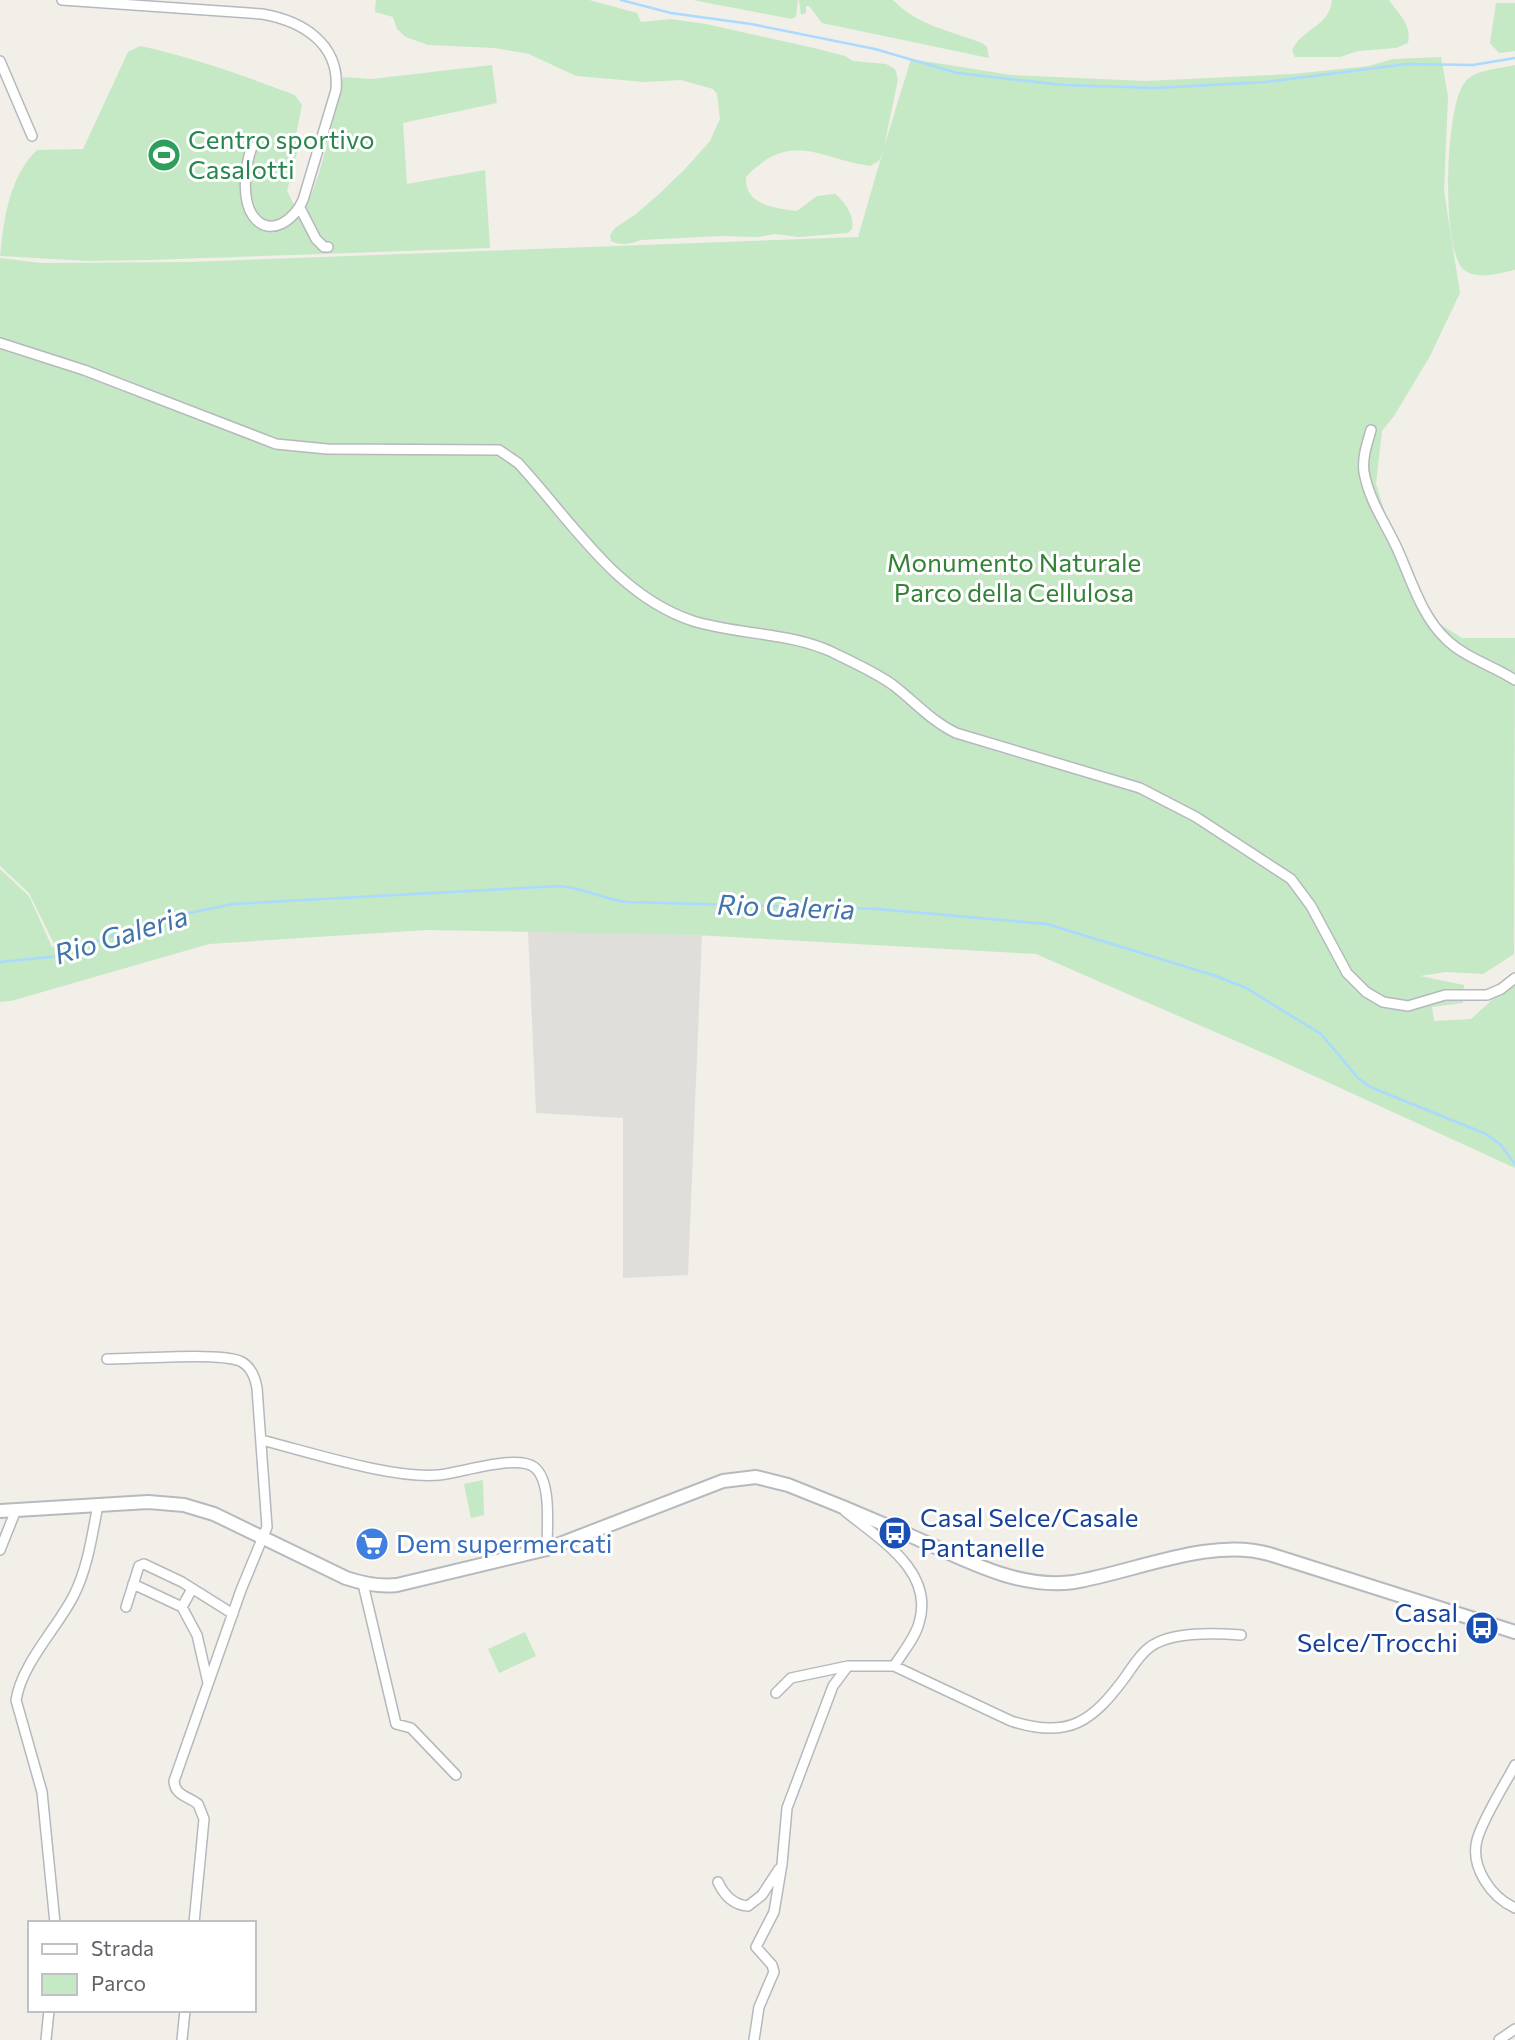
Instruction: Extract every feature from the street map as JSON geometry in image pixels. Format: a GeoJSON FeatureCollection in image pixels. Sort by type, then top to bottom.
{"type":"FeatureCollection","features":[{"type":"Feature","properties":{"kind":"main road"},"geometry":{"type":"LineString","coordinates":[[0,1511],[154,1502],[184,1504],[214,1514],[341,1576],[363,1584],[382,1586],[397,1585],[547,1549],[709,1485],[731,1479],[755,1477],[772,1480],[838,1505],[989,1569],[1033,1582],[1074,1582],[1208,1551],[1248,1550],[1514,1627]]}},
{"type":"Feature","properties":{"kind":"street"},"geometry":{"type":"LineString","coordinates":[[62,0],[262,13],[289,20],[316,37],[333,64],[336,90],[322,144],[300,208],[292,219],[269,226],[255,219],[247,198],[247,160],[252,147]]}},
{"type":"Feature","properties":{"kind":"street"},"geometry":{"type":"LineString","coordinates":[[0,61],[32,136]]}},
{"type":"Feature","properties":{"kind":"street"},"geometry":{"type":"LineString","coordinates":[[300,208],[316,239],[324,247],[328,247]]}},
{"type":"Feature","properties":{"kind":"street"},"geometry":{"type":"LineString","coordinates":[[0,343],[84,370],[276,444],[315,449],[499,450],[518,463],[611,569],[667,610],[727,630],[779,636],[817,646],[892,684],[932,719],[956,733],[1140,788],[1196,817],[1291,879],[1311,906],[1347,974],[1366,992],[1383,1002],[1408,1006],[1445,995],[1487,995],[1501,989],[1515,978]]}},
{"type":"Feature","properties":{"kind":"street"},"geometry":{"type":"LineString","coordinates":[[1371,430],[1365,454],[1366,483],[1376,510],[1428,615],[1440,633],[1456,648],[1515,680]]}},
{"type":"Feature","properties":{"kind":"street"},"geometry":{"type":"LineString","coordinates":[[107,1359],[209,1358],[242,1362],[252,1372],[256,1384],[267,1524],[174,1781],[179,1793],[198,1804],[204,1819],[194,1921]]}},
{"type":"Feature","properties":{"kind":"street"},"geometry":{"type":"LineString","coordinates":[[261,1440],[369,1466],[421,1475],[439,1475],[495,1465],[527,1464],[537,1470],[544,1482],[547,1549]]}},
{"type":"Feature","properties":{"kind":"street"},"geometry":{"type":"LineString","coordinates":[[55,1921],[42,1792],[16,1700],[19,1688],[36,1656],[78,1588],[86,1564],[98,1505]]}},
{"type":"Feature","properties":{"kind":"street"},"geometry":{"type":"LineString","coordinates":[[838,1505],[905,1562],[920,1588],[922,1605],[918,1626],[894,1666]]}},
{"type":"Feature","properties":{"kind":"street"},"geometry":{"type":"LineString","coordinates":[[0,1550],[16,1510]]}},
{"type":"Feature","properties":{"kind":"street"},"geometry":{"type":"LineString","coordinates":[[126,1607],[139,1566],[144,1564],[182,1582],[233,1614]]}},
{"type":"Feature","properties":{"kind":"street"},"geometry":{"type":"LineString","coordinates":[[134,1584],[182,1607],[197,1635],[208,1683]]}},
{"type":"Feature","properties":{"kind":"street"},"geometry":{"type":"LineString","coordinates":[[363,1584],[396,1724],[412,1729],[456,1775]]}},
{"type":"Feature","properties":{"kind":"street"},"geometry":{"type":"LineString","coordinates":[[182,1607],[191,1589]]}},
{"type":"Feature","properties":{"kind":"street"},"geometry":{"type":"LineString","coordinates":[[776,1693],[791,1678],[848,1666],[894,1666],[1011,1721],[1030,1726],[1062,1727],[1082,1721],[1100,1710],[1142,1654],[1156,1644],[1196,1635],[1241,1634]]}},
{"type":"Feature","properties":{"kind":"street"},"geometry":{"type":"LineString","coordinates":[[754,2040],[759,2007],[774,1972],[773,1966],[756,1947],[773,1915],[782,1864],[787,1808],[834,1683],[848,1666]]}},
{"type":"Feature","properties":{"kind":"street"},"geometry":{"type":"LineString","coordinates":[[1515,1765],[1480,1831],[1476,1849],[1480,1869],[1489,1886],[1496,1896],[1515,1908]]}},
{"type":"Feature","properties":{"kind":"street"},"geometry":{"type":"LineString","coordinates":[[718,1882],[727,1897],[740,1905],[748,1906],[762,1895],[782,1864]]}},
{"type":"Feature","properties":{"kind":"street"},"geometry":{"type":"LineString","coordinates":[[46,2040],[48,2012]]}},
{"type":"Feature","properties":{"kind":"street"},"geometry":{"type":"LineString","coordinates":[[182,2040],[185,2012]]}},
{"type":"Feature","properties":{"kind":"street"},"geometry":{"type":"LineString","coordinates":[[1499,2040],[1515,2029]]}},
{"type":"Feature","properties":{"kind":"shaded area"},"geometry":{"type":"Polygon","coordinates":[[[528,931],[702,935],[688,1275],[623,1278],[623,1118],[536,1113],[528,931]]]}},
{"type":"Feature","properties":{"kind":"green space","name":"Monumento Naturale Parco della Cellulosa"},"geometry":{"type":"Polygon","coordinates":[[[376,0],[589,0],[637,13],[641,22],[671,19],[706,24],[814,48],[845,56],[853,61],[886,64],[895,69],[898,79],[884,147],[911,59],[1011,75],[1145,81],[1293,74],[1369,66],[1393,59],[1441,57],[1448,96],[1444,191],[1460,293],[1430,356],[1382,431],[1376,484],[1389,525],[1435,621],[1462,638],[1515,638],[1514,954],[1483,974],[1446,972],[1420,976],[1464,985],[1463,1003],[1432,1007],[1434,1021],[1471,1019],[1515,979],[1515,1168],[1277,1059],[1036,954],[695,935],[426,930],[209,944],[0,1002],[0,869],[29,896],[52,947],[55,946],[29,893],[0,866],[0,258],[41,263],[189,262],[858,237],[883,151],[879,161],[870,166],[806,151],[792,151],[762,162],[746,177],[750,194],[756,200],[780,209],[797,211],[817,196],[835,194],[851,214],[853,224],[848,233],[799,237],[775,234],[758,237],[721,236],[641,240],[626,244],[611,241],[610,235],[615,228],[658,195],[710,141],[720,119],[717,94],[713,89],[681,80],[645,82],[576,76],[529,54],[495,48],[428,45],[406,37],[397,29],[393,17],[375,12],[376,0]]]}},
{"type":"Feature","properties":{"kind":"green space"},"geometry":{"type":"Polygon","coordinates":[[[693,0],[798,0],[796,16],[792,19],[693,0]]]}},
{"type":"Feature","properties":{"kind":"green space"},"geometry":{"type":"Polygon","coordinates":[[[799,0],[893,0],[902,9],[923,21],[982,43],[987,47],[989,58],[822,23],[809,6],[806,6],[806,13],[801,15],[799,0]]]}},
{"type":"Feature","properties":{"kind":"green space"},"geometry":{"type":"Polygon","coordinates":[[[1332,0],[1389,0],[1406,25],[1408,43],[1396,48],[1358,51],[1340,57],[1295,57],[1292,50],[1297,42],[1327,16],[1332,0]]]}},
{"type":"Feature","properties":{"kind":"green space"},"geometry":{"type":"Polygon","coordinates":[[[1496,3],[1515,3],[1515,51],[1499,53],[1490,43],[1496,3]]]}},
{"type":"Feature","properties":{"kind":"green space","name":"Centro sportivo Casalotti"},"geometry":{"type":"Polygon","coordinates":[[[140,46],[199,61],[295,95],[302,105],[295,139],[300,141],[287,191],[299,214],[306,205],[319,172],[343,77],[372,79],[492,65],[497,103],[403,123],[407,184],[485,170],[490,248],[88,261],[0,256],[10,199],[28,161],[37,150],[83,149],[128,52],[140,46]]]}},
{"type":"Feature","properties":{"kind":"green space"},"geometry":{"type":"Polygon","coordinates":[[[1515,65],[1515,270],[1475,275],[1463,269],[1456,256],[1451,234],[1448,176],[1453,118],[1458,96],[1469,78],[1481,72],[1515,65]]]}},
{"type":"Feature","properties":{"kind":"green space"},"geometry":{"type":"Polygon","coordinates":[[[483,1480],[484,1515],[471,1518],[464,1484],[483,1480]]]}},
{"type":"Feature","properties":{"kind":"green space"},"geometry":{"type":"Polygon","coordinates":[[[525,1632],[536,1656],[499,1673],[488,1649],[525,1632]]]}},
{"type":"Feature","properties":{"kind":"waterway"},"geometry":{"type":"LineString","coordinates":[[621,0],[671,13],[751,24],[875,49],[957,73],[1063,85],[1155,88],[1266,82],[1407,64],[1473,65],[1515,58]]}},
{"type":"Feature","properties":{"kind":"waterway","name":"Rio Galeria"},"geometry":{"type":"LineString","coordinates":[[0,962],[59,956],[150,921],[233,904],[558,886],[628,902],[878,909],[1047,924],[1216,976],[1246,988],[1321,1034],[1358,1078],[1370,1087],[1484,1133],[1500,1144],[1515,1164]]}},
{"type":"Feature","properties":{"kind":"place","name":"Centro sportivo Casalotti"},"geometry":{"type":"Point","coordinates":[164,155]}},
{"type":"Feature","properties":{"kind":"place","name":"Casal Selce/Casale Pantanelle"},"geometry":{"type":"Point","coordinates":[895,1533]}},
{"type":"Feature","properties":{"kind":"place","name":"Dem supermercati"},"geometry":{"type":"Point","coordinates":[372,1544]}},
{"type":"Feature","properties":{"kind":"place","name":"Casal Selce/Trocchi"},"geometry":{"type":"Point","coordinates":[1482,1628]}}]}
